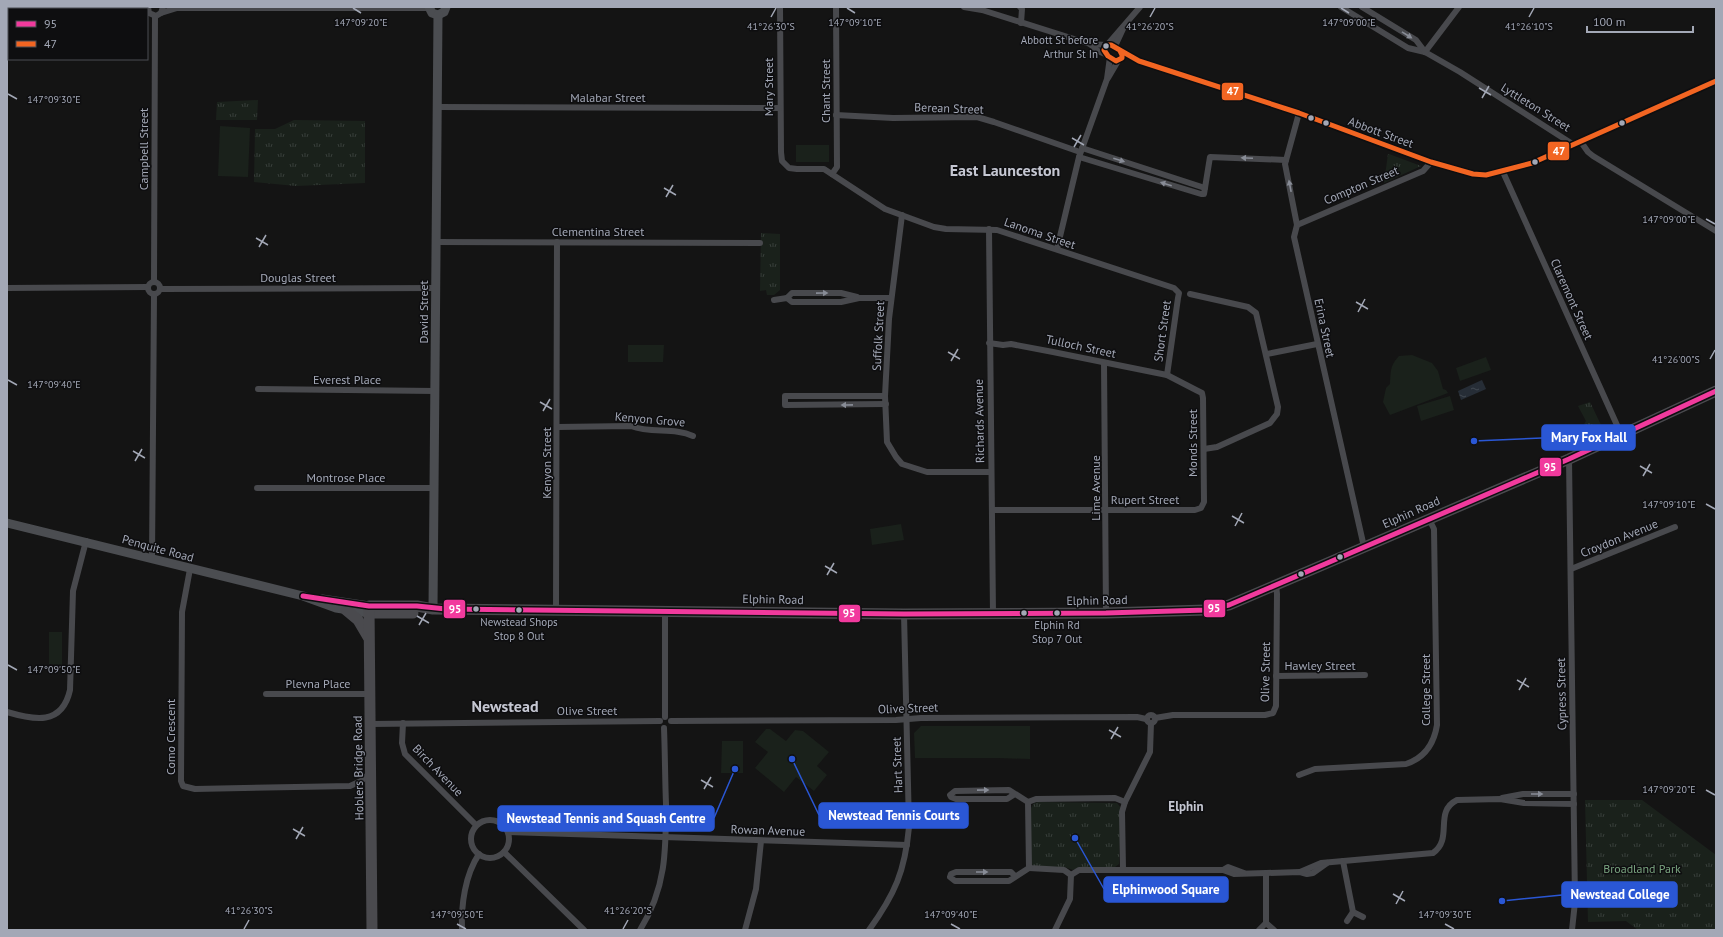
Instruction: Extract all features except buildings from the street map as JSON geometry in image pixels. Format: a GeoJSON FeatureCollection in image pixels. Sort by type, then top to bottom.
{"type":"FeatureCollection","features":[{"type":"Feature","properties":{"kind":"highway","name":"Elphin Road"},"geometry":{"type":"LineString","coordinates":[[370,610],[417,606],[433,609],[556,611],[993,614],[1189,612],[1206,610],[1229,604],[1276,585],[1569,458],[1716,391]]}},
{"type":"Feature","properties":{"kind":"highway"},"geometry":{"type":"LineString","coordinates":[[346,610],[358,620],[370,640]]}},
{"type":"Feature","properties":{"kind":"highway","name":"Hoblers Bridge Road"},"geometry":{"type":"LineString","coordinates":[[370,610],[372,930]]}},
{"type":"Feature","properties":{"kind":"street"},"geometry":{"type":"LineString","coordinates":[[34,7],[136,8]]}},
{"type":"Feature","properties":{"kind":"street"},"geometry":{"type":"LineString","coordinates":[[148,11],[160,12],[176,8],[429,7],[432,13],[438,15],[443,13],[446,7]]}},
{"type":"Feature","properties":{"kind":"street","name":"Mary Street"},"geometry":{"type":"LineString","coordinates":[[780,7],[779,108],[781,157],[786,166]]}},
{"type":"Feature","properties":{"kind":"street","name":"Chant Street"},"geometry":{"type":"LineString","coordinates":[[832,174],[837,167],[836,7]]}},
{"type":"Feature","properties":{"kind":"street"},"geometry":{"type":"LineString","coordinates":[[964,7],[982,10],[1090,44],[1107,44]]}},
{"type":"Feature","properties":{"kind":"street"},"geometry":{"type":"LineString","coordinates":[[1020,7],[1022,9],[1021,23]]}},
{"type":"Feature","properties":{"kind":"street"},"geometry":{"type":"LineString","coordinates":[[1107,79],[1108,55],[1104,50],[1110,39],[1126,24],[1140,7]]}},
{"type":"Feature","properties":{"kind":"street","name":"Lyttleton Street"},"geometry":{"type":"LineString","coordinates":[[1341,7],[1408,48],[1425,52],[1567,139],[1574,145]]}},
{"type":"Feature","properties":{"kind":"street","name":"Lyttleton Street"},"geometry":{"type":"LineString","coordinates":[[1362,7],[1416,40],[1425,52]]}},
{"type":"Feature","properties":{"kind":"street"},"geometry":{"type":"LineString","coordinates":[[1425,52],[1459,7]]}},
{"type":"Feature","properties":{"kind":"street","name":"Campbell Street"},"geometry":{"type":"LineString","coordinates":[[154,282],[160,12]]}},
{"type":"Feature","properties":{"kind":"street","name":"David Street"},"geometry":{"type":"LineString","coordinates":[[433,609],[438,15]]}},
{"type":"Feature","properties":{"kind":"street"},"geometry":{"type":"LineString","coordinates":[[1057,249],[1080,153],[1107,79],[1122,54],[1116,44],[1126,24]]}},
{"type":"Feature","properties":{"kind":"street"},"geometry":{"type":"LineString","coordinates":[[1090,44],[1098,51],[1119,61]]}},
{"type":"Feature","properties":{"kind":"street","name":"Abbott Street"},"geometry":{"type":"LineString","coordinates":[[1107,44],[1139,61],[1299,113],[1431,162],[1473,174],[1486,175],[1503,172],[1532,163],[1716,81]]}},
{"type":"Feature","properties":{"kind":"street","name":"Abbott Street"},"geometry":{"type":"LineString","coordinates":[[1119,61],[1139,61]]}},
{"type":"Feature","properties":{"kind":"street","name":"Malabar Street"},"geometry":{"type":"LineString","coordinates":[[438,107],[779,108]]}},
{"type":"Feature","properties":{"kind":"street","name":"Erina Street"},"geometry":{"type":"LineString","coordinates":[[1299,113],[1286,160],[1297,225],[1294,237],[1364,547]]}},
{"type":"Feature","properties":{"kind":"street","name":"Berean Street"},"geometry":{"type":"LineString","coordinates":[[836,115],[893,118],[981,118],[1080,153],[1204,194],[1205,188],[1080,153]]}},
{"type":"Feature","properties":{"kind":"street","name":"Lyttleton Street"},"geometry":{"type":"LineString","coordinates":[[1581,142],[1592,156],[1716,231]]}},
{"type":"Feature","properties":{"kind":"street"},"geometry":{"type":"LineString","coordinates":[[1205,188],[1210,157],[1286,160]]}},
{"type":"Feature","properties":{"kind":"street","name":"Compton Street"},"geometry":{"type":"LineString","coordinates":[[1297,225],[1423,171],[1431,162]]}},
{"type":"Feature","properties":{"kind":"street","name":"Lanoma Street"},"geometry":{"type":"LineString","coordinates":[[786,166],[797,169],[824,169],[878,204],[902,215],[940,228],[997,230],[1177,290]]}},
{"type":"Feature","properties":{"kind":"street","name":"Claremont Street"},"geometry":{"type":"LineString","coordinates":[[1503,172],[1621,434]]}},
{"type":"Feature","properties":{"kind":"street","name":"Suffolk Street"},"geometry":{"type":"LineString","coordinates":[[902,215],[891,298],[886,396],[886,442],[902,464],[927,472],[991,472]]}},
{"type":"Feature","properties":{"kind":"street","name":"Richards Avenue"},"geometry":{"type":"LineString","coordinates":[[989,229],[993,614]]}},
{"type":"Feature","properties":{"kind":"street","name":"Clementina Street"},"geometry":{"type":"LineString","coordinates":[[435,242],[760,242]]}},
{"type":"Feature","properties":{"kind":"street","name":"Kenyon Street"},"geometry":{"type":"LineString","coordinates":[[556,611],[557,242]]}},
{"type":"Feature","properties":{"kind":"street"},"geometry":{"type":"LineString","coordinates":[[148,287],[150,283],[158,283],[161,289],[154,295]]}},
{"type":"Feature","properties":{"kind":"street"},"geometry":{"type":"LineString","coordinates":[[7,288],[148,287]]}},
{"type":"Feature","properties":{"kind":"street"},"geometry":{"type":"LineString","coordinates":[[148,287],[150,293],[154,295]]}},
{"type":"Feature","properties":{"kind":"street","name":"Douglas Street"},"geometry":{"type":"LineString","coordinates":[[161,289],[436,288]]}},
{"type":"Feature","properties":{"kind":"street","name":"Short Street"},"geometry":{"type":"LineString","coordinates":[[1167,375],[1178,298],[1177,290]]}},
{"type":"Feature","properties":{"kind":"street"},"geometry":{"type":"LineString","coordinates":[[1190,294],[1253,310],[1259,319],[1278,407],[1278,414],[1270,423],[1217,447],[1204,449]]}},
{"type":"Feature","properties":{"kind":"street"},"geometry":{"type":"LineString","coordinates":[[152,559],[154,295]]}},
{"type":"Feature","properties":{"kind":"street"},"geometry":{"type":"LineString","coordinates":[[774,300],[787,298],[792,302],[841,302],[859,298],[891,298]]}},
{"type":"Feature","properties":{"kind":"street","name":"Tulloch Street"},"geometry":{"type":"LineString","coordinates":[[989,343],[1018,345],[1167,375]]}},
{"type":"Feature","properties":{"kind":"street"},"geometry":{"type":"LineString","coordinates":[[1266,354],[1317,344]]}},
{"type":"Feature","properties":{"kind":"street","name":"Lime Avenue"},"geometry":{"type":"LineString","coordinates":[[1104,363],[1106,613]]}},
{"type":"Feature","properties":{"kind":"street","name":"Monds Street"},"geometry":{"type":"LineString","coordinates":[[1167,375],[1202,393],[1204,502],[1201,508]]}},
{"type":"Feature","properties":{"kind":"street","name":"Everest Place"},"geometry":{"type":"LineString","coordinates":[[258,389],[435,391]]}},
{"type":"Feature","properties":{"kind":"street"},"geometry":{"type":"LineString","coordinates":[[886,396],[785,396],[785,405],[886,404]]}},
{"type":"Feature","properties":{"kind":"street","name":"Kenyon Grove"},"geometry":{"type":"LineString","coordinates":[[557,427],[631,426],[639,430],[688,433],[693,436]]}},
{"type":"Feature","properties":{"kind":"street","name":"Cypress Street"},"geometry":{"type":"LineString","coordinates":[[1569,458],[1575,902],[1572,930]]}},
{"type":"Feature","properties":{"kind":"street","name":"Montrose Place"},"geometry":{"type":"LineString","coordinates":[[256,488],[435,488]]}},
{"type":"Feature","properties":{"kind":"street","name":"Rupert Street"},"geometry":{"type":"LineString","coordinates":[[992,510],[1195,510],[1201,508]]}},
{"type":"Feature","properties":{"kind":"street","name":"College Street"},"geometry":{"type":"LineString","coordinates":[[1300,775],[1315,769],[1406,764],[1417,760],[1430,745],[1436,733],[1437,725],[1434,531],[1429,519]]}},
{"type":"Feature","properties":{"kind":"street","name":"Penquite Road"},"geometry":{"type":"LineString","coordinates":[[7,523],[86,541],[190,569],[303,596],[370,610]]}},
{"type":"Feature","properties":{"kind":"street","name":"Croydon Avenue"},"geometry":{"type":"LineString","coordinates":[[1571,569],[1675,527]]}},
{"type":"Feature","properties":{"kind":"street"},"geometry":{"type":"LineString","coordinates":[[7,712],[30,719],[43,719],[58,712],[68,698],[70,690],[73,591],[86,541]]}},
{"type":"Feature","properties":{"kind":"street","name":"Como Crescent"},"geometry":{"type":"LineString","coordinates":[[190,569],[182,612],[181,781],[183,786],[195,789],[350,786],[361,781],[371,772]]}},
{"type":"Feature","properties":{"kind":"street","name":"Olive Street"},"geometry":{"type":"LineString","coordinates":[[671,721],[1137,717],[1151,720],[1173,716],[1270,714],[1275,710],[1276,706],[1276,585]]}},
{"type":"Feature","properties":{"kind":"street","name":"Penquite Road"},"geometry":{"type":"LineString","coordinates":[[303,596],[346,610],[370,610]]}},
{"type":"Feature","properties":{"kind":"street"},"geometry":{"type":"LineString","coordinates":[[640,930],[652,908],[659,889],[665,860],[664,728],[662,726],[665,611]]}},
{"type":"Feature","properties":{"kind":"street","name":"Hart Street"},"geometry":{"type":"LineString","coordinates":[[869,930],[888,904],[898,882],[908,845],[909,827],[904,614]]}},
{"type":"Feature","properties":{"kind":"street","name":"Hawley Street"},"geometry":{"type":"LineString","coordinates":[[1276,676],[1365,675]]}},
{"type":"Feature","properties":{"kind":"street","name":"Plevna Place"},"geometry":{"type":"LineString","coordinates":[[266,694],[370,694]]}},
{"type":"Feature","properties":{"kind":"street"},"geometry":{"type":"LineString","coordinates":[[663,719],[670,719],[671,721],[669,726],[664,728]]}},
{"type":"Feature","properties":{"kind":"street","name":"Olive Street"},"geometry":{"type":"LineString","coordinates":[[370,724],[663,719]]}},
{"type":"Feature","properties":{"kind":"street"},"geometry":{"type":"LineString","coordinates":[[1123,869],[1122,812],[1125,802],[1150,752],[1151,720]]}},
{"type":"Feature","properties":{"kind":"street","name":"Birch Avenue"},"geometry":{"type":"LineString","coordinates":[[403,723],[402,743],[405,754],[476,825]]}},
{"type":"Feature","properties":{"kind":"street"},"geometry":{"type":"LineString","coordinates":[[1015,794],[1007,799],[956,799],[950,795],[955,791],[1002,790],[1012,791],[1028,802]]}},
{"type":"Feature","properties":{"kind":"street"},"geometry":{"type":"LineString","coordinates":[[1500,799],[1523,794],[1574,794]]}},
{"type":"Feature","properties":{"kind":"street"},"geometry":{"type":"LineString","coordinates":[[1028,802],[1036,799],[1115,798],[1125,802]]}},
{"type":"Feature","properties":{"kind":"street"},"geometry":{"type":"LineString","coordinates":[[1071,875],[1079,870],[1123,869],[1223,870],[1233,868],[1244,873],[1300,872],[1314,865],[1327,863],[1433,853],[1442,844],[1444,839],[1445,811],[1457,800],[1500,799],[1524,803],[1574,804]]}},
{"type":"Feature","properties":{"kind":"street"},"geometry":{"type":"LineString","coordinates":[[1028,802],[1029,868]]}},
{"type":"Feature","properties":{"kind":"street"},"geometry":{"type":"LineString","coordinates":[[487,820],[500,822],[508,832],[509,843],[504,852],[500,855],[489,858],[479,854],[472,844],[472,831],[476,825],[487,820]]}},
{"type":"Feature","properties":{"kind":"street","name":"Rowan Avenue"},"geometry":{"type":"LineString","coordinates":[[508,832],[908,845]]}},
{"type":"Feature","properties":{"kind":"street"},"geometry":{"type":"LineString","coordinates":[[745,930],[756,889],[762,840]]}},
{"type":"Feature","properties":{"kind":"street"},"geometry":{"type":"LineString","coordinates":[[504,852],[584,930]]}},
{"type":"Feature","properties":{"kind":"street"},"geometry":{"type":"LineString","coordinates":[[462,930],[463,906],[468,874],[479,854]]}},
{"type":"Feature","properties":{"kind":"street"},"geometry":{"type":"LineString","coordinates":[[1343,861],[1353,912],[1347,921]]}},
{"type":"Feature","properties":{"kind":"street"},"geometry":{"type":"LineString","coordinates":[[1015,876],[1012,872],[956,872],[951,874],[950,877],[955,881],[1009,881],[1029,868],[1064,870],[1071,875]]}},
{"type":"Feature","properties":{"kind":"street"},"geometry":{"type":"LineString","coordinates":[[1259,930],[1266,923],[1266,872]]}},
{"type":"Feature","properties":{"kind":"street"},"geometry":{"type":"LineString","coordinates":[[1055,930],[1070,899],[1071,875]]}},
{"type":"Feature","properties":{"kind":"street"},"geometry":{"type":"LineString","coordinates":[[1353,912],[1363,917]]}},
{"type":"Feature","properties":{"kind":"street"},"geometry":{"type":"LineString","coordinates":[[1266,923],[1274,930]]}},
{"type":"Feature","properties":{"kind":"green space"},"geometry":{"type":"Polygon","coordinates":[[[258,100],[257,120],[216,120],[217,102],[258,100]]]}},
{"type":"Feature","properties":{"kind":"green space"},"geometry":{"type":"Polygon","coordinates":[[[294,120],[365,121],[365,183],[296,186],[254,182],[255,129],[275,129],[294,120]]]}},
{"type":"Feature","properties":{"kind":"green space"},"geometry":{"type":"Polygon","coordinates":[[[220,126],[250,128],[248,177],[218,176],[220,126]]]}},
{"type":"Feature","properties":{"kind":"green space"},"geometry":{"type":"Polygon","coordinates":[[[796,145],[829,145],[829,162],[796,162],[796,145]]]}},
{"type":"Feature","properties":{"kind":"green space"},"geometry":{"type":"Polygon","coordinates":[[[1389,154],[1421,166],[1384,183],[1389,154]]]}},
{"type":"Feature","properties":{"kind":"green space"},"geometry":{"type":"Polygon","coordinates":[[[761,233],[780,234],[780,290],[774,295],[767,295],[766,290],[760,291],[761,233]]]}},
{"type":"Feature","properties":{"kind":"green space"},"geometry":{"type":"Polygon","coordinates":[[[628,345],[664,345],[663,362],[628,362],[628,345]]]}},
{"type":"Feature","properties":{"kind":"green space"},"geometry":{"type":"Polygon","coordinates":[[[1412,355],[1432,363],[1438,371],[1443,389],[1448,393],[1390,415],[1383,402],[1386,388],[1390,384],[1392,366],[1399,356],[1412,355]]]}},
{"type":"Feature","properties":{"kind":"green space"},"geometry":{"type":"Polygon","coordinates":[[[1486,357],[1491,370],[1460,381],[1456,368],[1486,357]]]}},
{"type":"Feature","properties":{"kind":"green space"},"geometry":{"type":"Polygon","coordinates":[[[1450,396],[1454,410],[1421,421],[1417,406],[1450,396]]]}},
{"type":"Feature","properties":{"kind":"green space"},"geometry":{"type":"Polygon","coordinates":[[[1590,402],[1601,425],[1600,430],[1587,436],[1582,428],[1586,421],[1578,406],[1590,402]]]}},
{"type":"Feature","properties":{"kind":"green space"},"geometry":{"type":"Polygon","coordinates":[[[901,524],[904,540],[872,545],[870,529],[901,524]]]}},
{"type":"Feature","properties":{"kind":"green space"},"geometry":{"type":"Polygon","coordinates":[[[49,632],[62,632],[62,665],[49,664],[49,632]]]}},
{"type":"Feature","properties":{"kind":"green space"},"geometry":{"type":"Polygon","coordinates":[[[921,726],[1030,726],[1030,759],[915,758],[914,733],[921,726]]]}},
{"type":"Feature","properties":{"kind":"green space"},"geometry":{"type":"Polygon","coordinates":[[[766,729],[770,729],[786,741],[795,730],[803,731],[829,752],[817,766],[827,775],[814,791],[796,777],[784,792],[755,768],[768,752],[755,742],[766,729]]]}},
{"type":"Feature","properties":{"kind":"green space"},"geometry":{"type":"Polygon","coordinates":[[[722,741],[743,741],[743,773],[721,773],[722,741]]]}},
{"type":"Feature","properties":{"kind":"green space","name":"Broadland Park"},"geometry":{"type":"Polygon","coordinates":[[[1585,800],[1642,800],[1716,855],[1716,930],[1638,930],[1626,921],[1588,922],[1585,800]]]}},
{"type":"Feature","properties":{"kind":"green space"},"geometry":{"type":"Polygon","coordinates":[[[1034,803],[1117,803],[1121,808],[1119,864],[1115,867],[1082,867],[1073,870],[1065,867],[1034,867],[1031,863],[1031,808],[1034,803]]]}},
{"type":"Feature","properties":{"kind":"water"},"geometry":{"type":"Polygon","coordinates":[[[1482,380],[1486,389],[1461,400],[1458,391],[1482,380]]]}},
{"type":"Feature","properties":{"kind":"transit line","name":"47"},"geometry":{"type":"LineString","coordinates":[[1120,51],[1122,58],[1116,61],[1108,56],[1104,50],[1106,45],[1111,45],[1139,61],[1299,113],[1431,162],[1473,174],[1486,175],[1532,163],[1716,81]]}},
{"type":"Feature","properties":{"kind":"transit line","name":"95"},"geometry":{"type":"LineString","coordinates":[[303,596],[369,606],[417,606],[446,609],[904,614],[1106,613],[1206,610],[1229,605],[1325,564],[1569,459],[1716,391]]}},
{"type":"Feature","properties":{"kind":"place","name":"Abbott St before Arthur St In"},"geometry":{"type":"Point","coordinates":[1106,46]}},
{"type":"Feature","properties":{"kind":"place","name":"Mary Fox Hall"},"geometry":{"type":"Point","coordinates":[1474,441]}},
{"type":"Feature","properties":{"kind":"place","name":"Newstead Shops Stop 8 Out"},"geometry":{"type":"Point","coordinates":[519,610]}},
{"type":"Feature","properties":{"kind":"place","name":"Elphin Rd Stop 7 Out"},"geometry":{"type":"Point","coordinates":[1057,613]}},
{"type":"Feature","properties":{"kind":"place","name":"Newstead Tennis Courts"},"geometry":{"type":"Point","coordinates":[792,759]}},
{"type":"Feature","properties":{"kind":"place","name":"Newstead Tennis and Squash Centre"},"geometry":{"type":"Point","coordinates":[735,769]}},
{"type":"Feature","properties":{"kind":"place","name":"Elphinwood Square"},"geometry":{"type":"Point","coordinates":[1075,838]}},
{"type":"Feature","properties":{"kind":"place","name":"Newstead College"},"geometry":{"type":"Point","coordinates":[1502,901]}},
{"type":"Feature","properties":{"kind":"district","name":"East Launceston"},"geometry":{"type":"Point","coordinates":[1005,170]}},
{"type":"Feature","properties":{"kind":"district","name":"Newstead"},"geometry":{"type":"Point","coordinates":[505,706]}},
{"type":"Feature","properties":{"kind":"district","name":"Elphin"},"geometry":{"type":"Point","coordinates":[1186,806]}}]}
